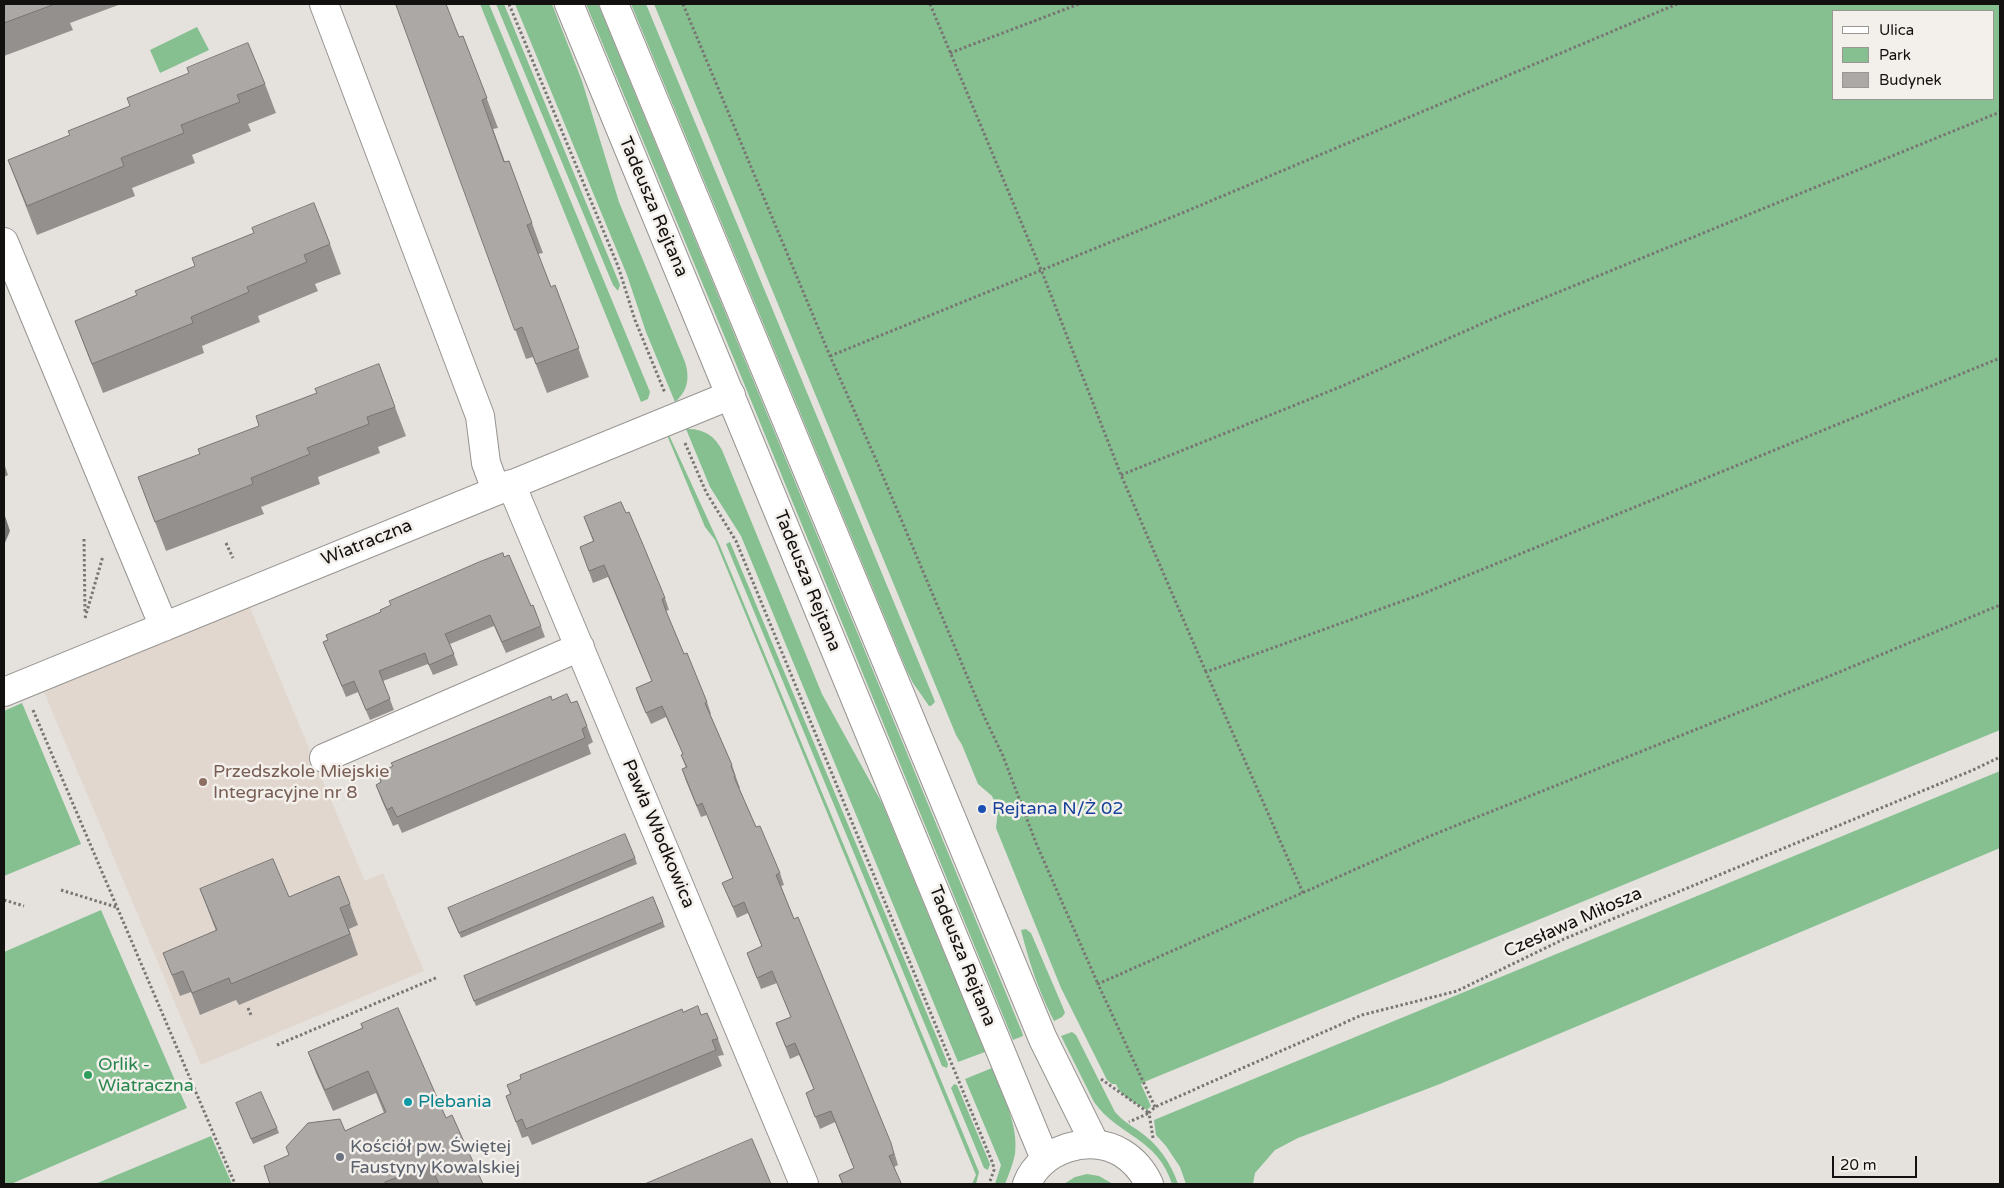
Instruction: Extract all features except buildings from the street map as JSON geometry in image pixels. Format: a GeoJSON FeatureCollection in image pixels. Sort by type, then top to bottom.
{"type":"FeatureCollection","features":[{"type":"Feature","properties":{"kind":"main road","name":"Pawła Włodkowica"},"geometry":{"type":"LineString","coordinates":[[324,4],[480,416],[486,463],[504,487],[580,647],[804,1184]]}},
{"type":"Feature","properties":{"kind":"main road","name":"Tadeusza Rejtana"},"geometry":{"type":"LineString","coordinates":[[568,4],[1045,1159]]}},
{"type":"Feature","properties":{"kind":"main road"},"geometry":{"type":"LineString","coordinates":[[614,4],[1043,1040],[1095,1144]]}},
{"type":"Feature","properties":{"kind":"main road"},"geometry":{"type":"LineString","coordinates":[[4,242],[164,627]]}},
{"type":"Feature","properties":{"kind":"main road","name":"Wiatraczna"},"geometry":{"type":"LineString","coordinates":[[4,692],[731,395]]}},
{"type":"Feature","properties":{"kind":"main road"},"geometry":{"type":"LineString","coordinates":[[324,758],[580,647]]}},
{"type":"Feature","properties":{"kind":"main road"},"geometry":{"type":"LineString","coordinates":[[1027,1184],[1030,1177],[1045,1159],[1069,1146],[1095,1144],[1121,1152],[1141,1168],[1149,1184]]}},
{"type":"Feature","properties":{"kind":"path"},"geometry":{"type":"LineString","coordinates":[[509,4],[618,266],[635,320],[667,396]]}},
{"type":"Feature","properties":{"kind":"path"},"geometry":{"type":"LineString","coordinates":[[682,4],[830,356],[1003,756],[1036,843],[1155,1107],[1149,1113],[1129,1122]]}},
{"type":"Feature","properties":{"kind":"path"},"geometry":{"type":"LineString","coordinates":[[930,4],[1042,272],[1122,475],[1303,894]]}},
{"type":"Feature","properties":{"kind":"path"},"geometry":{"type":"LineString","coordinates":[[950,54],[1079,4]]}},
{"type":"Feature","properties":{"kind":"path"},"geometry":{"type":"LineString","coordinates":[[830,356],[1187,212],[1677,4]]}},
{"type":"Feature","properties":{"kind":"path"},"geometry":{"type":"LineString","coordinates":[[1122,475],[1340,387],[1490,320],[2000,112]]}},
{"type":"Feature","properties":{"kind":"path"},"geometry":{"type":"LineString","coordinates":[[1206,672],[1422,594],[2000,358]]}},
{"type":"Feature","properties":{"kind":"path"},"geometry":{"type":"LineString","coordinates":[[684,439],[706,492],[736,541],[986,1146],[994,1170],[989,1184]]}},
{"type":"Feature","properties":{"kind":"path"},"geometry":{"type":"LineString","coordinates":[[84,539],[85,618],[106,547]]}},
{"type":"Feature","properties":{"kind":"path"},"geometry":{"type":"LineString","coordinates":[[226,543],[233,558]]}},
{"type":"Feature","properties":{"kind":"path"},"geometry":{"type":"LineString","coordinates":[[1098,984],[1430,836],[1828,677],[2000,605]]}},
{"type":"Feature","properties":{"kind":"path"},"geometry":{"type":"LineString","coordinates":[[30,703],[235,1184]]}},
{"type":"Feature","properties":{"kind":"path","name":"Czesława Miłosza"},"geometry":{"type":"LineString","coordinates":[[1155,1107],[1362,1015],[1456,991],[1564,939],[1964,774],[2000,757]]}},
{"type":"Feature","properties":{"kind":"path"},"geometry":{"type":"LineString","coordinates":[[61,890],[117,907]]}},
{"type":"Feature","properties":{"kind":"path"},"geometry":{"type":"LineString","coordinates":[[4,900],[24,906]]}},
{"type":"Feature","properties":{"kind":"path"},"geometry":{"type":"LineString","coordinates":[[277,1044],[438,977]]}},
{"type":"Feature","properties":{"kind":"path"},"geometry":{"type":"LineString","coordinates":[[248,1008],[251,1015]]}},
{"type":"Feature","properties":{"kind":"path"},"geometry":{"type":"LineString","coordinates":[[1101,1079],[1149,1113],[1153,1138]]}},
{"type":"Feature","properties":{"kind":"shaded area","name":"Przedszkole Miejskie Integracyjne nr 8"},"geometry":{"type":"Polygon","coordinates":[[[249,605],[365,881],[383,873],[424,971],[201,1065],[44,692],[249,605]]]}},
{"type":"Feature","properties":{"kind":"green space"},"geometry":{"type":"Polygon","coordinates":[[[480,4],[489,4],[650,392],[648,399],[641,402],[480,4]]]}},
{"type":"Feature","properties":{"kind":"green space"},"geometry":{"type":"Polygon","coordinates":[[[496,4],[504,4],[620,285],[618,291],[613,285],[496,4]]]}},
{"type":"Feature","properties":{"kind":"green space"},"geometry":{"type":"Polygon","coordinates":[[[515,4],[552,4],[582,81],[619,202],[685,362],[687,384],[683,393],[675,402],[646,332],[627,275],[515,4]]]}},
{"type":"Feature","properties":{"kind":"green space"},"geometry":{"type":"Polygon","coordinates":[[[586,4],[598,4],[1023,1036],[1013,1040],[586,4]]]}},
{"type":"Feature","properties":{"kind":"green space"},"geometry":{"type":"Polygon","coordinates":[[[631,4],[646,4],[934,699],[935,702],[931,706],[929,706],[913,683],[907,671],[631,4]]]}},
{"type":"Feature","properties":{"kind":"green space"},"geometry":{"type":"Polygon","coordinates":[[[654,4],[2000,4],[2000,730],[1144,1082],[1141,1084],[1151,1106],[1147,1110],[1121,1093],[1116,1084],[1112,1084],[1107,1080],[1061,988],[996,828],[998,810],[992,796],[978,784],[956,735],[654,4]]]}},
{"type":"Feature","properties":{"kind":"green space"},"geometry":{"type":"Polygon","coordinates":[[[197,27],[209,50],[160,73],[150,50],[197,27]]]}},
{"type":"Feature","properties":{"kind":"green space"},"geometry":{"type":"Polygon","coordinates":[[[686,429],[698,430],[708,434],[722,450],[822,694],[882,803],[985,1052],[958,1062],[741,536],[710,487],[686,429]]]}},
{"type":"Feature","properties":{"kind":"green space"},"geometry":{"type":"Polygon","coordinates":[[[667,435],[669,435],[720,546],[979,1172],[976,1184],[972,1184],[976,1175],[715,540],[705,527],[667,435]]]}},
{"type":"Feature","properties":{"kind":"green space"},"geometry":{"type":"Polygon","coordinates":[[[730,542],[948,1064],[947,1068],[942,1066],[726,544],[730,542]]]}},
{"type":"Feature","properties":{"kind":"green space"},"geometry":{"type":"Polygon","coordinates":[[[22,703],[81,844],[4,876],[4,711],[22,703]]]}},
{"type":"Feature","properties":{"kind":"green space"},"geometry":{"type":"Polygon","coordinates":[[[2000,771],[2000,848],[1440,1084],[1298,1138],[1275,1150],[1255,1173],[1253,1184],[1186,1184],[1180,1167],[1156,1135],[1154,1120],[2000,771]]]}},
{"type":"Feature","properties":{"kind":"green space","name":"Orlik - Wiatraczna"},"geometry":{"type":"Polygon","coordinates":[[[101,910],[187,1108],[11,1184],[4,1184],[4,952],[101,910]]]}},
{"type":"Feature","properties":{"kind":"green space"},"geometry":{"type":"Polygon","coordinates":[[[1026,929],[1031,933],[1065,1013],[1054,1021],[1039,987],[1028,954],[1021,930],[1026,929]]]}},
{"type":"Feature","properties":{"kind":"green space"},"geometry":{"type":"Polygon","coordinates":[[[1072,1032],[1076,1035],[1115,1112],[1158,1148],[1168,1161],[1178,1184],[1172,1184],[1157,1156],[1137,1138],[1104,1114],[1094,1102],[1061,1036],[1072,1032]]]}},
{"type":"Feature","properties":{"kind":"green space"},"geometry":{"type":"Polygon","coordinates":[[[992,1068],[1009,1110],[1016,1143],[1015,1154],[1005,1184],[995,1184],[1001,1165],[965,1079],[992,1068]]]}},
{"type":"Feature","properties":{"kind":"green space"},"geometry":{"type":"Polygon","coordinates":[[[954,1084],[957,1085],[990,1164],[988,1170],[984,1168],[951,1088],[954,1084]]]}},
{"type":"Feature","properties":{"kind":"green space"},"geometry":{"type":"Polygon","coordinates":[[[211,1136],[232,1184],[95,1184],[211,1136]]]}},
{"type":"Feature","properties":{"kind":"green space"},"geometry":{"type":"Polygon","coordinates":[[[1087,1174],[1099,1176],[1113,1184],[1064,1184],[1075,1177],[1087,1174]]]}},
{"type":"Feature","properties":{"kind":"place","name":"Przedszkole Miejskie Integracyjne nr 8"},"geometry":{"type":"Point","coordinates":[203,782]}},
{"type":"Feature","properties":{"kind":"place","name":"Rejtana N/Ż 02"},"geometry":{"type":"Point","coordinates":[982,809]}},
{"type":"Feature","properties":{"kind":"place","name":"Orlik - Wiatraczna"},"geometry":{"type":"Point","coordinates":[88,1075]}},
{"type":"Feature","properties":{"kind":"place","name":"Plebania"},"geometry":{"type":"Point","coordinates":[408,1102]}},
{"type":"Feature","properties":{"kind":"place","name":"Kościół pw. Świętej Faustyny Kowalskiej"},"geometry":{"type":"Point","coordinates":[340,1157]}}]}
